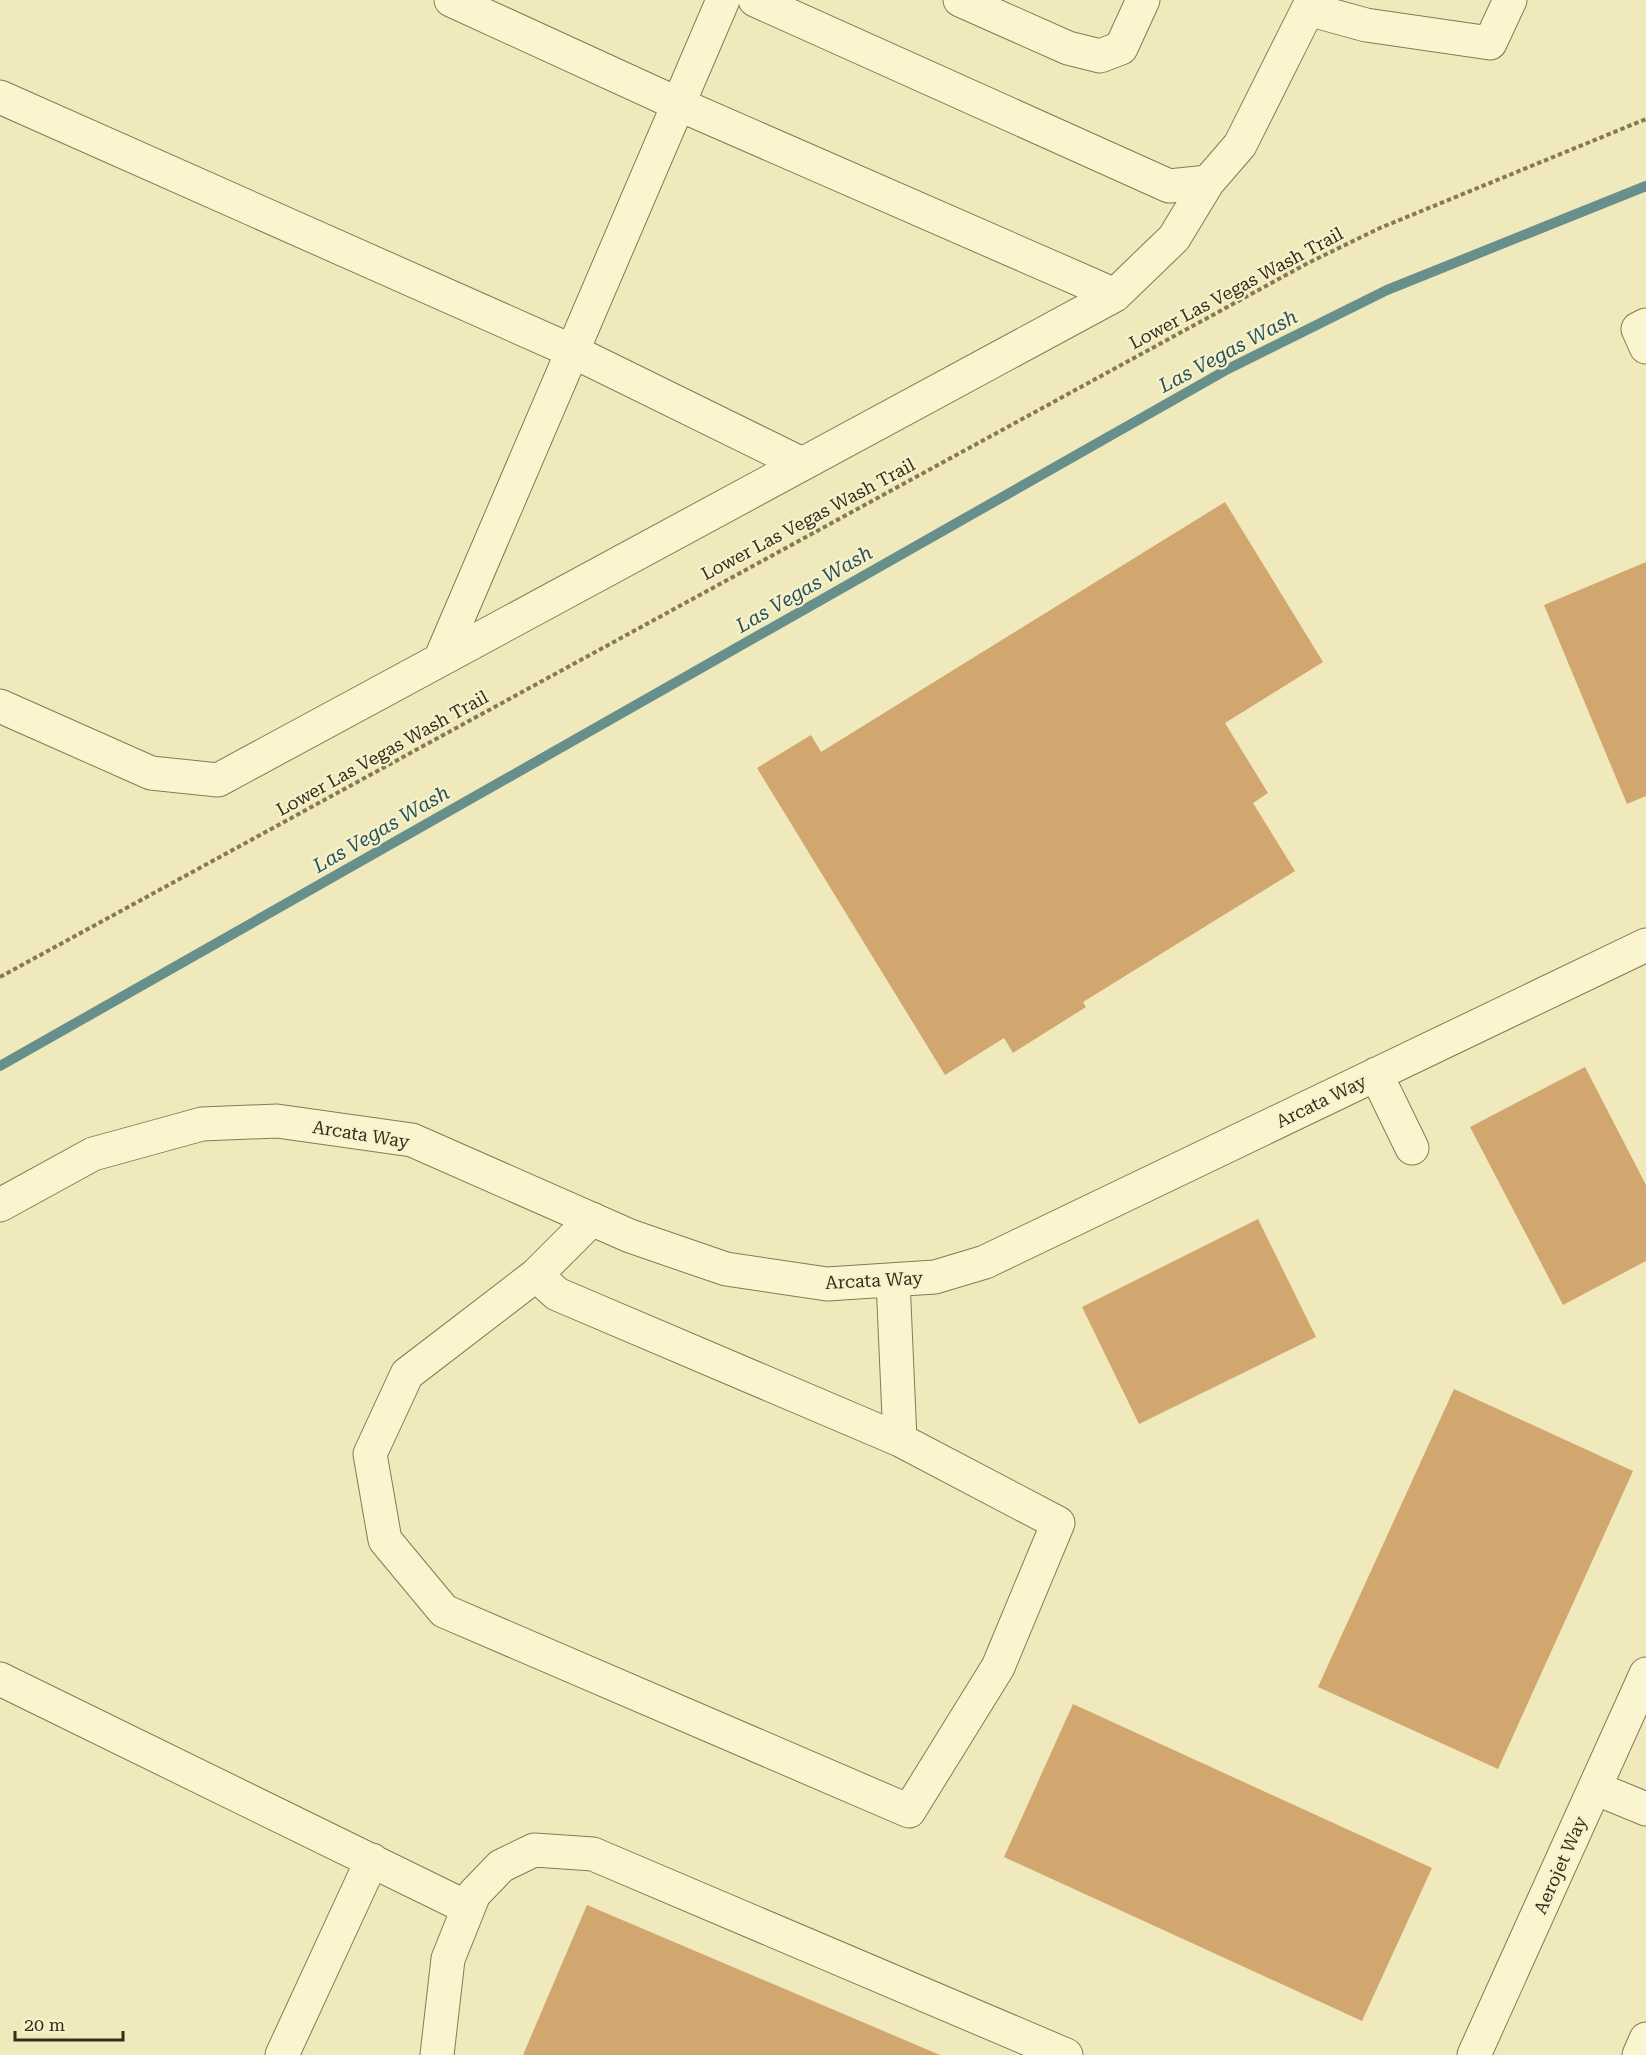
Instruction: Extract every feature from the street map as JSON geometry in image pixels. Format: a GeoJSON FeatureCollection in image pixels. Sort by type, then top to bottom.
{"type":"FeatureCollection","features":[{"type":"Feature","properties":{"kind":"street"},"geometry":{"type":"LineString","coordinates":[[451,0],[678,104],[1115,295]]}},
{"type":"Feature","properties":{"kind":"street"},"geometry":{"type":"LineString","coordinates":[[440,660],[723,0]]}},
{"type":"Feature","properties":{"kind":"street"},"geometry":{"type":"LineString","coordinates":[[755,0],[1169,186],[1208,182]]}},
{"type":"Feature","properties":{"kind":"street"},"geometry":{"type":"LineString","coordinates":[[960,0],[1068,48],[1100,56],[1121,48],[1143,0]]}},
{"type":"Feature","properties":{"kind":"street"},"geometry":{"type":"LineString","coordinates":[[0,706],[151,773],[218,780],[1115,295],[1174,238],[1208,182],[1240,145],[1311,4],[1366,25],[1490,43],[1510,0]]}},
{"type":"Feature","properties":{"kind":"street"},"geometry":{"type":"LineString","coordinates":[[0,98],[572,351],[802,464]]}},
{"type":"Feature","properties":{"kind":"street"},"geometry":{"type":"LineString","coordinates":[[1646,326],[1638,329],[1646,347]]}},
{"type":"Feature","properties":{"kind":"street","name":"Arcata Way"},"geometry":{"type":"LineString","coordinates":[[0,1205],[93,1154],[202,1124],[277,1121],[412,1140],[630,1236],[726,1269],[827,1284],[934,1277],[985,1262],[1646,945]]}},
{"type":"Feature","properties":{"kind":"street"},"geometry":{"type":"LineString","coordinates":[[1377,1074],[1412,1148]]}},
{"type":"Feature","properties":{"kind":"street"},"geometry":{"type":"LineString","coordinates":[[536,1275],[557,1294],[900,1440],[1058,1523],[998,1667],[909,1811],[444,1611],[385,1540],[370,1454],[407,1374],[536,1275],[592,1219]]}},
{"type":"Feature","properties":{"kind":"street"},"geometry":{"type":"LineString","coordinates":[[894,1280],[900,1440]]}},
{"type":"Feature","properties":{"kind":"street","name":"Aerojet Way"},"geometry":{"type":"LineString","coordinates":[[1474,2055],[1646,1674]]}},
{"type":"Feature","properties":{"kind":"street"},"geometry":{"type":"LineString","coordinates":[[0,1679],[468,1908]]}},
{"type":"Feature","properties":{"kind":"street"},"geometry":{"type":"LineString","coordinates":[[1595,1788],[1646,1809]]}},
{"type":"Feature","properties":{"kind":"street"},"geometry":{"type":"LineString","coordinates":[[437,2055],[447,1959],[474,1894],[501,1866],[534,1850],[593,1854],[1066,2055]]}},
{"type":"Feature","properties":{"kind":"street"},"geometry":{"type":"LineString","coordinates":[[282,2055],[372,1860]]}},
{"type":"Feature","properties":{"kind":"street"},"geometry":{"type":"LineString","coordinates":[[1639,2055],[1646,2039]]}},
{"type":"Feature","properties":{"kind":"path","name":"Lower Las Vegas Wash Trail"},"geometry":{"type":"LineString","coordinates":[[0,977],[1308,263],[1380,228],[1646,118]]}},
{"type":"Feature","properties":{"kind":"building"},"geometry":{"type":"Polygon","coordinates":[[[1225,502],[1323,662],[1225,723],[1268,793],[1253,803],[1295,871],[1083,1002],[1086,1007],[1013,1053],[1004,1038],[945,1075],[757,768],[811,735],[821,752],[1225,502]]]}},
{"type":"Feature","properties":{"kind":"building"},"geometry":{"type":"Polygon","coordinates":[[[1646,562],[1646,796],[1627,804],[1544,605],[1646,562]]]}},
{"type":"Feature","properties":{"kind":"building"},"geometry":{"type":"Polygon","coordinates":[[[1585,1067],[1646,1185],[1646,1261],[1563,1305],[1470,1127],[1585,1067]]]}},
{"type":"Feature","properties":{"kind":"building"},"geometry":{"type":"Polygon","coordinates":[[[1258,1219],[1316,1337],[1139,1424],[1082,1307],[1258,1219]]]}},
{"type":"Feature","properties":{"kind":"building"},"geometry":{"type":"Polygon","coordinates":[[[1454,1389],[1633,1471],[1498,1769],[1318,1687],[1454,1389]]]}},
{"type":"Feature","properties":{"kind":"building"},"geometry":{"type":"Polygon","coordinates":[[[1073,1704],[1432,1868],[1362,2021],[1004,1857],[1073,1704]]]}},
{"type":"Feature","properties":{"kind":"building"},"geometry":{"type":"Polygon","coordinates":[[[587,1905],[940,2055],[523,2055],[587,1905]]]}},
{"type":"Feature","properties":{"kind":"waterway","name":"Las Vegas Wash"},"geometry":{"type":"LineString","coordinates":[[0,1066],[1228,369],[1387,290],[1646,186]]}}]}
